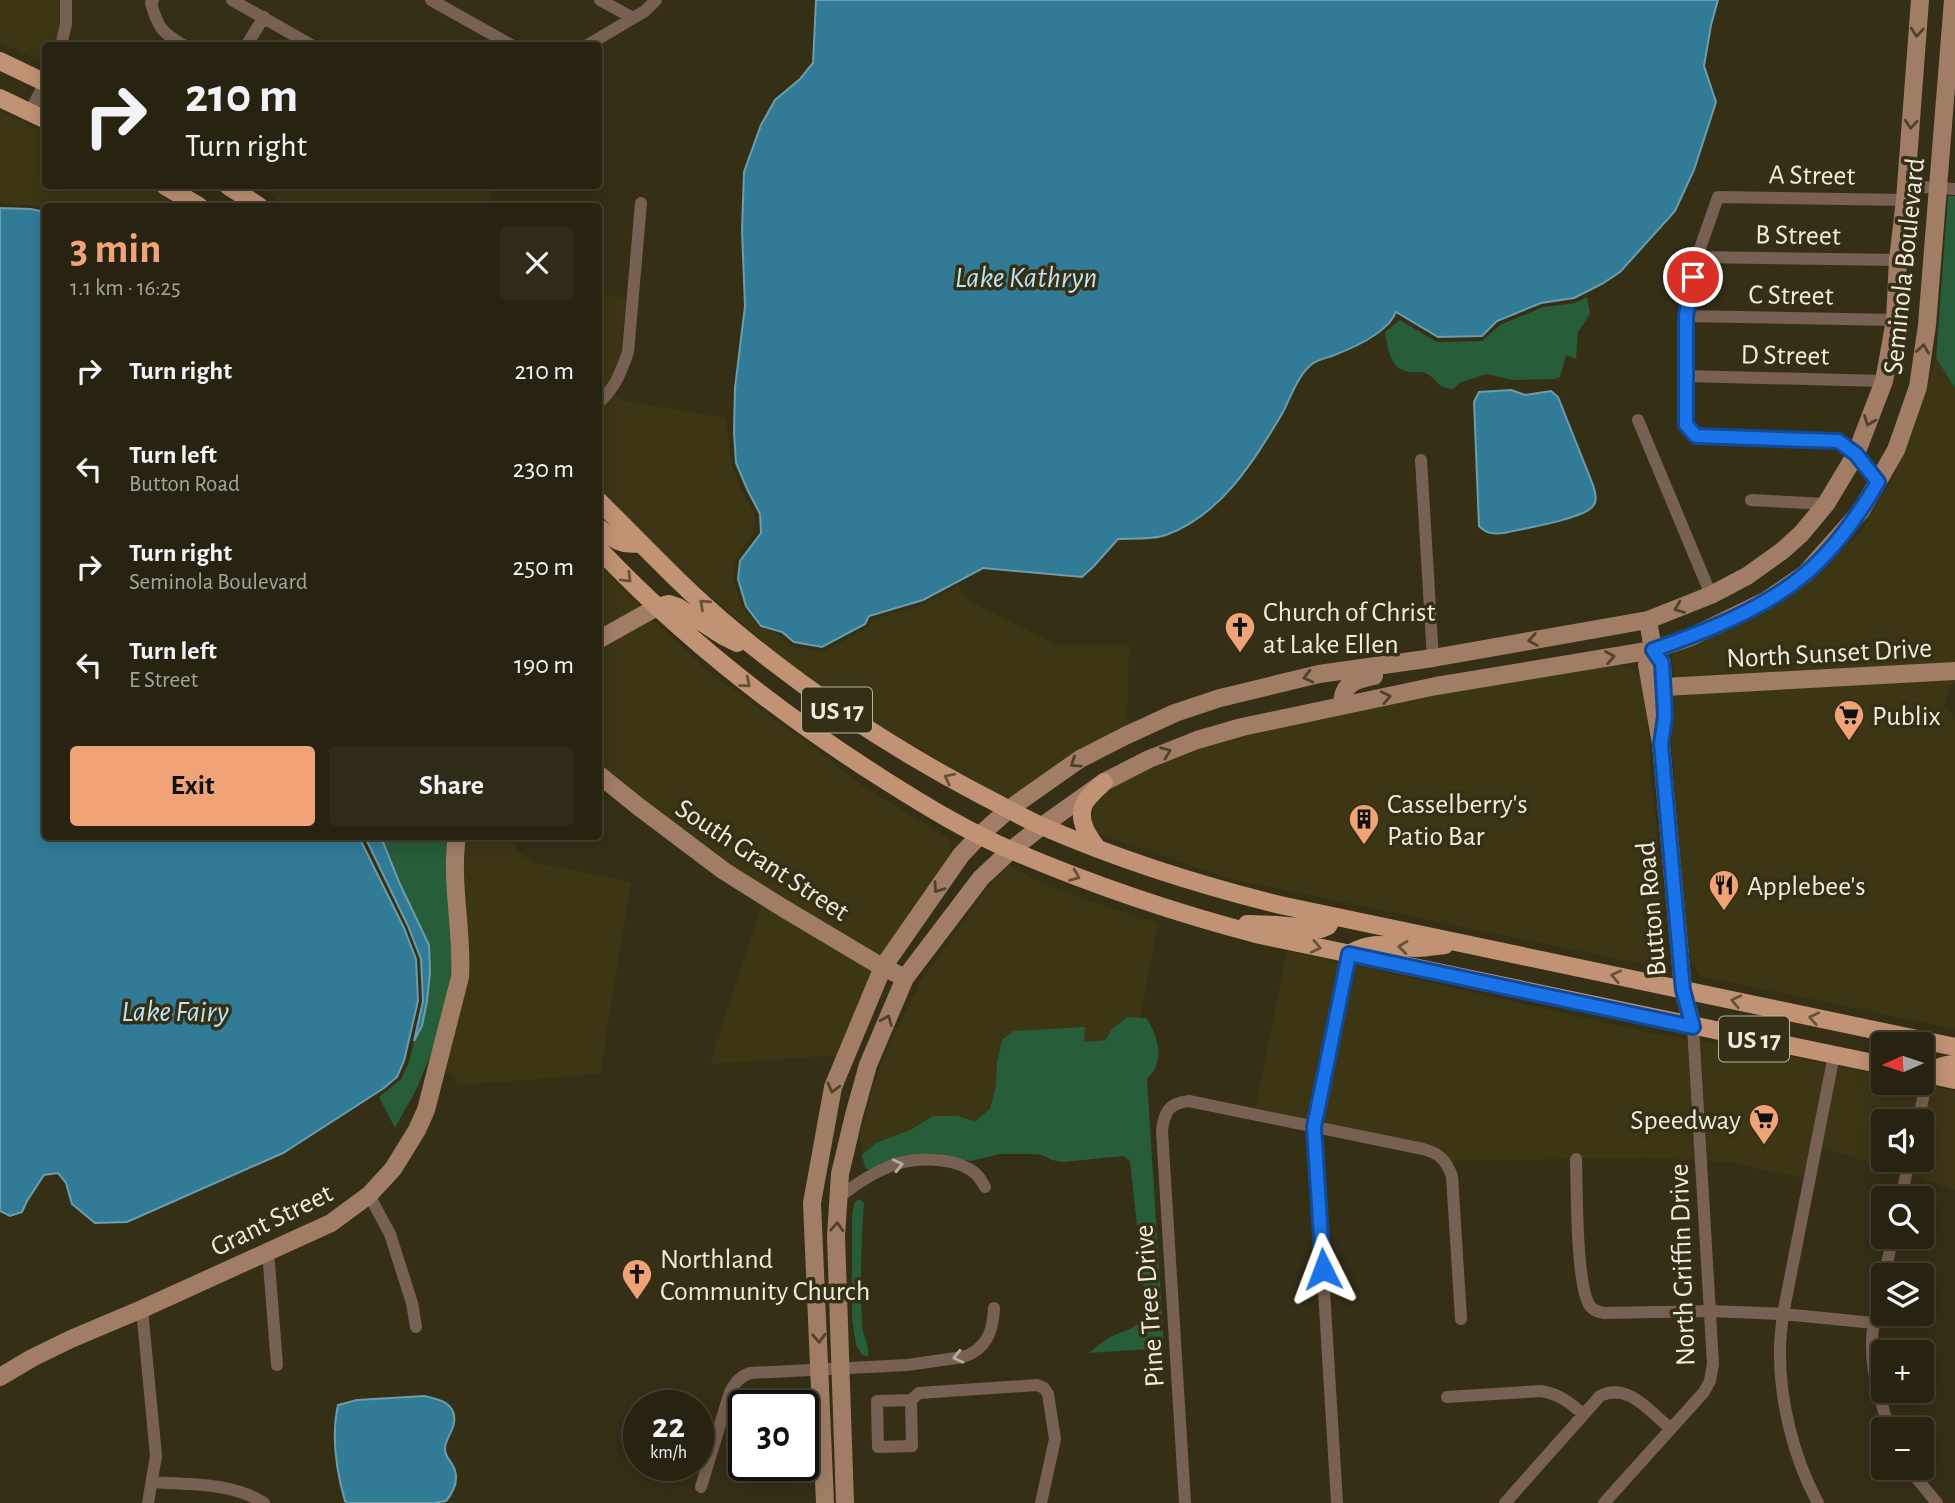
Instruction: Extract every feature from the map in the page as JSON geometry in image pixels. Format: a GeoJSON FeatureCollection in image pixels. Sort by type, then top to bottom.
{"type":"FeatureCollection","features":[{"type":"Feature","properties":{"kind":"main road","name":"Seminola Boulevard"},"geometry":{"type":"LineString","coordinates":[[825,1503],[812,1203],[833,1087],[844,1055],[883,967],[961,855],[1009,809],[1080,759],[1175,713],[1220,698],[1319,674],[1433,658],[1648,620],[1711,595],[1747,576],[1783,551],[1826,504],[1856,454],[1884,381],[1895,320],[1920,0]]}},
{"type":"Feature","properties":{"kind":"main road","name":"Seminola Boulevard"},"geometry":{"type":"LineString","coordinates":[[845,1503],[836,1237],[840,1174],[868,1065],[905,978],[981,878],[1011,850],[1104,782],[1149,759],[1197,740],[1242,727],[1436,687],[1653,650],[1691,636],[1767,600],[1805,574],[1861,510],[1878,482],[1896,450],[1918,387],[1946,188],[1953,0]]}},
{"type":"Feature","properties":{"kind":"main road"},"geometry":{"type":"LineString","coordinates":[[0,61],[42,81]]}},
{"type":"Feature","properties":{"kind":"main road"},"geometry":{"type":"LineString","coordinates":[[0,98],[38,116]]}},
{"type":"Feature","properties":{"kind":"main road"},"geometry":{"type":"LineString","coordinates":[[170,189],[194,203]]}},
{"type":"Feature","properties":{"kind":"main road"},"geometry":{"type":"LineString","coordinates":[[233,189],[254,203]]}},
{"type":"Feature","properties":{"kind":"main road","name":"US 17"},"geometry":{"type":"LineString","coordinates":[[602,504],[682,585],[804,686],[878,737],[1042,826],[1224,892],[1955,1047]]}},
{"type":"Feature","properties":{"kind":"main road"},"geometry":{"type":"LineString","coordinates":[[602,530],[621,543],[641,543]]}},
{"type":"Feature","properties":{"kind":"main road","name":"US 17"},"geometry":{"type":"LineString","coordinates":[[602,552],[657,607],[728,669],[803,727],[913,798],[980,835],[1099,886],[1215,923],[1349,954],[1871,1063]]}},
{"type":"Feature","properties":{"kind":"main road"},"geometry":{"type":"LineString","coordinates":[[602,638],[657,607],[669,604],[771,660]]}},
{"type":"Feature","properties":{"kind":"main road","name":"Button Road"},"geometry":{"type":"LineString","coordinates":[[1648,620],[1653,650],[1662,663],[1665,716],[1661,744]]}},
{"type":"Feature","properties":{"kind":"main road","name":"Button Road"},"geometry":{"type":"LineString","coordinates":[[1653,650],[1647,664],[1661,744],[1683,990],[1693,1027]]}},
{"type":"Feature","properties":{"kind":"main road"},"geometry":{"type":"LineString","coordinates":[[1342,706],[1343,694],[1354,681],[1417,668],[1426,665],[1433,658]]}},
{"type":"Feature","properties":{"kind":"main road","name":"North Sunset Drive"},"geometry":{"type":"LineString","coordinates":[[1664,687],[1955,671]]}},
{"type":"Feature","properties":{"kind":"main road","name":"South Grant Street"},"geometry":{"type":"LineString","coordinates":[[602,777],[724,871],[905,978]]}},
{"type":"Feature","properties":{"kind":"main road"},"geometry":{"type":"LineString","coordinates":[[1097,848],[1086,833],[1082,818],[1084,805],[1104,782]]}},
{"type":"Feature","properties":{"kind":"main road","name":"Grant Street"},"geometry":{"type":"LineString","coordinates":[[0,1377],[64,1342],[331,1223],[369,1195],[393,1169],[426,1110],[460,978],[454,855],[456,840]]}},
{"type":"Feature","properties":{"kind":"main road"},"geometry":{"type":"LineString","coordinates":[[1215,923],[1276,925],[1315,930],[1328,926],[1333,917]]}},
{"type":"Feature","properties":{"kind":"main road"},"geometry":{"type":"LineString","coordinates":[[1349,954],[1372,944],[1418,948],[1459,943]]}},
{"type":"Feature","properties":{"kind":"main road"},"geometry":{"type":"LineString","coordinates":[[1934,1047],[1937,1043]]}},
{"type":"Feature","properties":{"kind":"main road"},"geometry":{"type":"LineString","coordinates":[[1834,1055],[1871,1053]]}},
{"type":"Feature","properties":{"kind":"main road"},"geometry":{"type":"LineString","coordinates":[[1934,1069],[1955,1064]]}},
{"type":"Feature","properties":{"kind":"main road"},"geometry":{"type":"LineString","coordinates":[[1934,1076],[1955,1080]]}},
{"type":"Feature","properties":{"kind":"street"},"geometry":{"type":"LineString","coordinates":[[62,42],[66,24],[66,0]]}},
{"type":"Feature","properties":{"kind":"street"},"geometry":{"type":"LineString","coordinates":[[153,0],[151,3],[157,25],[178,42]]}},
{"type":"Feature","properties":{"kind":"street"},"geometry":{"type":"LineString","coordinates":[[232,0],[306,42]]}},
{"type":"Feature","properties":{"kind":"street"},"geometry":{"type":"LineString","coordinates":[[431,0],[506,42]]}},
{"type":"Feature","properties":{"kind":"street"},"geometry":{"type":"LineString","coordinates":[[600,0],[633,18]]}},
{"type":"Feature","properties":{"kind":"street"},"geometry":{"type":"LineString","coordinates":[[593,42],[645,11],[656,0]]}},
{"type":"Feature","properties":{"kind":"street"},"geometry":{"type":"LineString","coordinates":[[248,42],[264,17]]}},
{"type":"Feature","properties":{"kind":"street"},"geometry":{"type":"LineString","coordinates":[[38,116],[42,97]]}},
{"type":"Feature","properties":{"kind":"street","name":"A Street"},"geometry":{"type":"LineString","coordinates":[[1697,257],[1718,197],[1906,193],[1946,188]]}},
{"type":"Feature","properties":{"kind":"street"},"geometry":{"type":"LineString","coordinates":[[602,399],[613,388],[628,352],[641,203]]}},
{"type":"Feature","properties":{"kind":"street"},"geometry":{"type":"LineString","coordinates":[[1697,257],[1686,316],[1686,425],[1696,436],[1838,441],[1856,454],[1878,482]]}},
{"type":"Feature","properties":{"kind":"street","name":"B Street"},"geometry":{"type":"LineString","coordinates":[[1697,257],[1898,260]]}},
{"type":"Feature","properties":{"kind":"street","name":"C Street"},"geometry":{"type":"LineString","coordinates":[[1686,316],[1895,320]]}},
{"type":"Feature","properties":{"kind":"street","name":"D Street"},"geometry":{"type":"LineString","coordinates":[[1685,376],[1884,381]]}},
{"type":"Feature","properties":{"kind":"street"},"geometry":{"type":"LineString","coordinates":[[1638,420],[1711,595]]}},
{"type":"Feature","properties":{"kind":"street"},"geometry":{"type":"LineString","coordinates":[[1421,460],[1433,658]]}},
{"type":"Feature","properties":{"kind":"street"},"geometry":{"type":"LineString","coordinates":[[1751,500],[1826,504]]}},
{"type":"Feature","properties":{"kind":"street"},"geometry":{"type":"LineString","coordinates":[[1337,1503],[1314,1127],[1349,954]]}},
{"type":"Feature","properties":{"kind":"street","name":"North Griffin Drive"},"geometry":{"type":"LineString","coordinates":[[1604,1503],[1704,1392],[1710,1381],[1713,1364],[1693,1027]]}},
{"type":"Feature","properties":{"kind":"street"},"geometry":{"type":"LineString","coordinates":[[1818,1503],[1800,1462],[1783,1394],[1780,1347],[1783,1314],[1834,1055]]}},
{"type":"Feature","properties":{"kind":"street","name":"Pine Tree Drive"},"geometry":{"type":"LineString","coordinates":[[1185,1503],[1163,1117],[1170,1108],[1180,1102],[1189,1101],[1314,1127]]}},
{"type":"Feature","properties":{"kind":"street"},"geometry":{"type":"LineString","coordinates":[[1314,1127],[1435,1152],[1449,1166],[1452,1176],[1461,1319]]}},
{"type":"Feature","properties":{"kind":"street"},"geometry":{"type":"LineString","coordinates":[[1576,1159],[1581,1279],[1589,1305],[1594,1310],[1604,1313],[1710,1311],[1783,1314],[1871,1323]]}},
{"type":"Feature","properties":{"kind":"street"},"geometry":{"type":"LineString","coordinates":[[839,1196],[874,1174],[901,1162],[933,1160],[971,1170],[985,1187]]}},
{"type":"Feature","properties":{"kind":"street"},"geometry":{"type":"LineString","coordinates":[[369,1195],[390,1234],[412,1303],[416,1327]]}},
{"type":"Feature","properties":{"kind":"street"},"geometry":{"type":"LineString","coordinates":[[268,1251],[277,1365]]}},
{"type":"Feature","properties":{"kind":"street"},"geometry":{"type":"LineString","coordinates":[[701,1487],[730,1392],[738,1378],[750,1373],[907,1365],[972,1354],[986,1342],[994,1308]]}},
{"type":"Feature","properties":{"kind":"street"},"geometry":{"type":"LineString","coordinates":[[142,1309],[156,1456],[148,1503]]}},
{"type":"Feature","properties":{"kind":"street"},"geometry":{"type":"LineString","coordinates":[[1874,1326],[1872,1347],[1875,1375],[1886,1417]]}},
{"type":"Feature","properties":{"kind":"street"},"geometry":{"type":"LineString","coordinates":[[911,1400],[912,1446],[878,1447],[877,1401],[911,1400],[919,1393],[1037,1385],[1044,1388],[1048,1394],[1055,1439],[1041,1503]]}},
{"type":"Feature","properties":{"kind":"street"},"geometry":{"type":"LineString","coordinates":[[1447,1397],[1541,1391],[1565,1398],[1583,1414]]}},
{"type":"Feature","properties":{"kind":"street"},"geometry":{"type":"LineString","coordinates":[[1505,1503],[1583,1414],[1600,1396],[1609,1391],[1631,1396],[1670,1428]]}},
{"type":"Feature","properties":{"kind":"street"},"geometry":{"type":"LineString","coordinates":[[821,1409],[830,1439],[832,1503]]}},
{"type":"Feature","properties":{"kind":"street"},"geometry":{"type":"LineString","coordinates":[[1918,1480],[1937,1503]]}},
{"type":"Feature","properties":{"kind":"street"},"geometry":{"type":"LineString","coordinates":[[153,1482],[235,1490],[264,1503]]}},
{"type":"Feature","properties":{"kind":"shaded area"},"geometry":{"type":"Polygon","coordinates":[[[0,0],[60,0],[60,23],[56,42],[42,42],[42,62],[0,42],[0,0]]]}},
{"type":"Feature","properties":{"kind":"shaded area"},"geometry":{"type":"Polygon","coordinates":[[[0,111],[42,131],[42,189],[153,189],[178,203],[42,203],[42,207],[0,203],[0,111]]]}},
{"type":"Feature","properties":{"kind":"shaded area"},"geometry":{"type":"Polygon","coordinates":[[[261,189],[490,189],[490,203],[281,203],[261,189]]]}},
{"type":"Feature","properties":{"kind":"shaded area"},"geometry":{"type":"Polygon","coordinates":[[[602,296],[626,297],[621,351],[616,370],[602,392],[602,296]]]}},
{"type":"Feature","properties":{"kind":"shaded area"},"geometry":{"type":"Polygon","coordinates":[[[1936,358],[1955,388],[1955,666],[1674,681],[1672,656],[1679,646],[1738,626],[1764,610],[1860,533],[1895,474],[1936,358]]]}},
{"type":"Feature","properties":{"kind":"shaded area"},"geometry":{"type":"Polygon","coordinates":[[[612,395],[616,395],[620,400],[726,418],[731,463],[755,515],[755,532],[736,558],[733,580],[742,607],[761,626],[779,635],[791,646],[823,652],[868,628],[873,619],[924,604],[958,586],[969,601],[1057,645],[1129,645],[1127,716],[1132,729],[1009,805],[880,735],[773,650],[687,576],[602,489],[602,405],[612,395]]]}},
{"type":"Feature","properties":{"kind":"shaded area"},"geometry":{"type":"Polygon","coordinates":[[[602,568],[642,609],[602,632],[602,568]]]}},
{"type":"Feature","properties":{"kind":"shaded area"},"geometry":{"type":"Polygon","coordinates":[[[650,617],[711,674],[812,746],[861,785],[950,840],[951,859],[878,958],[728,867],[602,768],[602,644],[650,617]]]}},
{"type":"Feature","properties":{"kind":"shaded area"},"geometry":{"type":"Polygon","coordinates":[[[1613,662],[1633,670],[1641,679],[1646,699],[1662,882],[1664,952],[1659,963],[1652,966],[1231,879],[1093,832],[1091,827],[1090,807],[1104,790],[1147,767],[1210,742],[1295,721],[1613,662]]]}},
{"type":"Feature","properties":{"kind":"shaded area"},"geometry":{"type":"Polygon","coordinates":[[[1955,677],[1955,683],[1951,684],[1944,705],[1955,718],[1955,1029],[1700,976],[1692,962],[1686,938],[1670,722],[1673,692],[1955,677]]]}},
{"type":"Feature","properties":{"kind":"shaded area"},"geometry":{"type":"Polygon","coordinates":[[[462,840],[513,840],[517,850],[532,862],[631,882],[600,1074],[459,1085],[444,1063],[466,978],[460,855],[462,840]]]}},
{"type":"Feature","properties":{"kind":"shaded area"},"geometry":{"type":"Polygon","coordinates":[[[1009,865],[1034,879],[1086,900],[1158,923],[1140,1018],[1126,1017],[1112,1029],[1105,1040],[1084,1042],[1085,1027],[997,1063],[996,1085],[990,1109],[975,1121],[957,1116],[933,1116],[912,1129],[876,1143],[862,1155],[860,1134],[874,1084],[889,1045],[922,979],[990,885],[1009,865]]]}},
{"type":"Feature","properties":{"kind":"shaded area"},"geometry":{"type":"Polygon","coordinates":[[[762,904],[883,967],[844,1055],[710,1064],[762,904]]]}},
{"type":"Feature","properties":{"kind":"shaded area"},"geometry":{"type":"Polygon","coordinates":[[[1287,951],[1341,963],[1309,1120],[1255,1109],[1287,951]]]}},
{"type":"Feature","properties":{"kind":"shaded area"},"geometry":{"type":"Polygon","coordinates":[[[1353,965],[1651,1033],[1688,1039],[1695,1160],[1582,1159],[1581,1154],[1570,1154],[1570,1159],[1451,1160],[1439,1148],[1321,1122],[1353,965]]]}},
{"type":"Feature","properties":{"kind":"shaded area"},"geometry":{"type":"Polygon","coordinates":[[[1700,1041],[1826,1064],[1805,1175],[1802,1178],[1730,1162],[1707,1161],[1700,1041]]]}},
{"type":"Feature","properties":{"kind":"shaded area"},"geometry":{"type":"Polygon","coordinates":[[[1838,1066],[1871,1073],[1871,1096],[1917,1096],[1915,1109],[1871,1109],[1871,1163],[1825,1148],[1821,1153],[1838,1066]]]}},
{"type":"Feature","properties":{"kind":"shaded area"},"geometry":{"type":"Polygon","coordinates":[[[1934,1086],[1955,1091],[1955,1190],[1912,1176],[1913,1172],[1934,1172],[1934,1109],[1927,1109],[1930,1096],[1934,1096],[1934,1086]]]}},
{"type":"Feature","properties":{"kind":"green space"},"geometry":{"type":"Polygon","coordinates":[[[1948,196],[1955,196],[1955,388],[1936,358],[1948,196]]]}},
{"type":"Feature","properties":{"kind":"green space"},"geometry":{"type":"Polygon","coordinates":[[[1587,297],[1590,314],[1578,332],[1576,359],[1566,355],[1560,377],[1555,379],[1513,380],[1487,374],[1461,382],[1453,389],[1447,388],[1425,373],[1402,370],[1393,362],[1389,351],[1385,332],[1400,320],[1437,342],[1482,341],[1500,325],[1543,307],[1575,303],[1587,297]]]}},
{"type":"Feature","properties":{"kind":"green space"},"geometry":{"type":"Polygon","coordinates":[[[382,840],[447,840],[455,947],[444,1014],[438,1037],[417,1088],[395,1128],[379,1097],[401,1079],[409,1062],[414,1041],[422,1026],[430,972],[382,840]]]}},
{"type":"Feature","properties":{"kind":"green space"},"geometry":{"type":"Polygon","coordinates":[[[1127,1017],[1146,1018],[1157,1041],[1158,1058],[1153,1073],[1147,1079],[1164,1348],[1089,1353],[1107,1339],[1135,1326],[1146,1309],[1130,1161],[1123,1156],[1063,1162],[1031,1154],[1000,1154],[970,1161],[936,1156],[910,1156],[892,1159],[871,1170],[865,1168],[862,1155],[876,1143],[912,1129],[933,1116],[957,1116],[975,1121],[990,1109],[1002,1040],[1014,1031],[1085,1027],[1084,1042],[1105,1040],[1112,1029],[1127,1017]]]}},
{"type":"Feature","properties":{"kind":"green space"},"geometry":{"type":"Polygon","coordinates":[[[858,1199],[864,1202],[861,1309],[868,1356],[862,1355],[856,1345],[852,1319],[852,1216],[854,1204],[858,1199]]]}},
{"type":"Feature","properties":{"kind":"water","name":"Lake Kathryn"},"geometry":{"type":"Polygon","coordinates":[[[816,0],[1718,0],[1704,66],[1716,102],[1694,170],[1675,211],[1620,272],[1602,284],[1574,298],[1541,303],[1497,321],[1482,336],[1438,337],[1396,312],[1386,327],[1369,339],[1316,361],[1307,369],[1282,414],[1234,485],[1219,501],[1186,526],[1160,537],[1118,539],[1082,577],[983,568],[923,600],[869,616],[865,624],[822,647],[794,642],[782,632],[761,626],[746,606],[738,579],[740,561],[761,533],[760,514],[736,463],[734,432],[735,388],[745,306],[742,230],[744,172],[761,125],[775,100],[800,79],[813,63],[816,0]]]}},
{"type":"Feature","properties":{"kind":"water","name":"Lake Fairy"},"geometry":{"type":"Polygon","coordinates":[[[0,208],[42,211],[42,840],[360,840],[404,928],[416,959],[418,1001],[404,1061],[397,1077],[283,1153],[127,1222],[95,1223],[72,1204],[66,1183],[58,1173],[44,1175],[22,1212],[10,1216],[0,1211],[0,208]]]}},
{"type":"Feature","properties":{"kind":"water"},"geometry":{"type":"Polygon","coordinates":[[[1511,390],[1525,395],[1551,391],[1558,397],[1596,499],[1593,506],[1578,515],[1504,533],[1493,533],[1479,526],[1474,402],[1479,392],[1511,390]]]}},
{"type":"Feature","properties":{"kind":"water"},"geometry":{"type":"Polygon","coordinates":[[[366,840],[382,840],[429,945],[427,1001],[422,1026],[414,1041],[423,1001],[421,959],[366,840]]]}},
{"type":"Feature","properties":{"kind":"water"},"geometry":{"type":"Polygon","coordinates":[[[424,1396],[446,1403],[453,1411],[453,1426],[445,1449],[456,1479],[446,1501],[345,1501],[335,1453],[338,1405],[357,1400],[424,1396]]]}},
{"type":"Feature","properties":{"kind":"place","name":"Church of Christ at Lake Ellen"},"geometry":{"type":"Point","coordinates":[1240,654]}},
{"type":"Feature","properties":{"kind":"place","name":"Publix"},"geometry":{"type":"Point","coordinates":[1849,742]}},
{"type":"Feature","properties":{"kind":"place","name":"Casselberry's Patio Bar"},"geometry":{"type":"Point","coordinates":[1364,846]}},
{"type":"Feature","properties":{"kind":"place","name":"Applebee's"},"geometry":{"type":"Point","coordinates":[1724,912]}},
{"type":"Feature","properties":{"kind":"place","name":"Speedway"},"geometry":{"type":"Point","coordinates":[1764,1146]}},
{"type":"Feature","properties":{"kind":"place","name":"Northland Community Church"},"geometry":{"type":"Point","coordinates":[637,1301]}},
{"type":"Feature","properties":{"kind":"route"},"geometry":{"type":"LineString","coordinates":[[1323,1269],[1314,1127],[1349,954],[1693,1027],[1683,990],[1661,744],[1665,716],[1662,663],[1653,650],[1691,636],[1767,600],[1805,574],[1861,510],[1878,482],[1856,454],[1838,441],[1696,436],[1686,425],[1686,316],[1693,277]]}}]}
